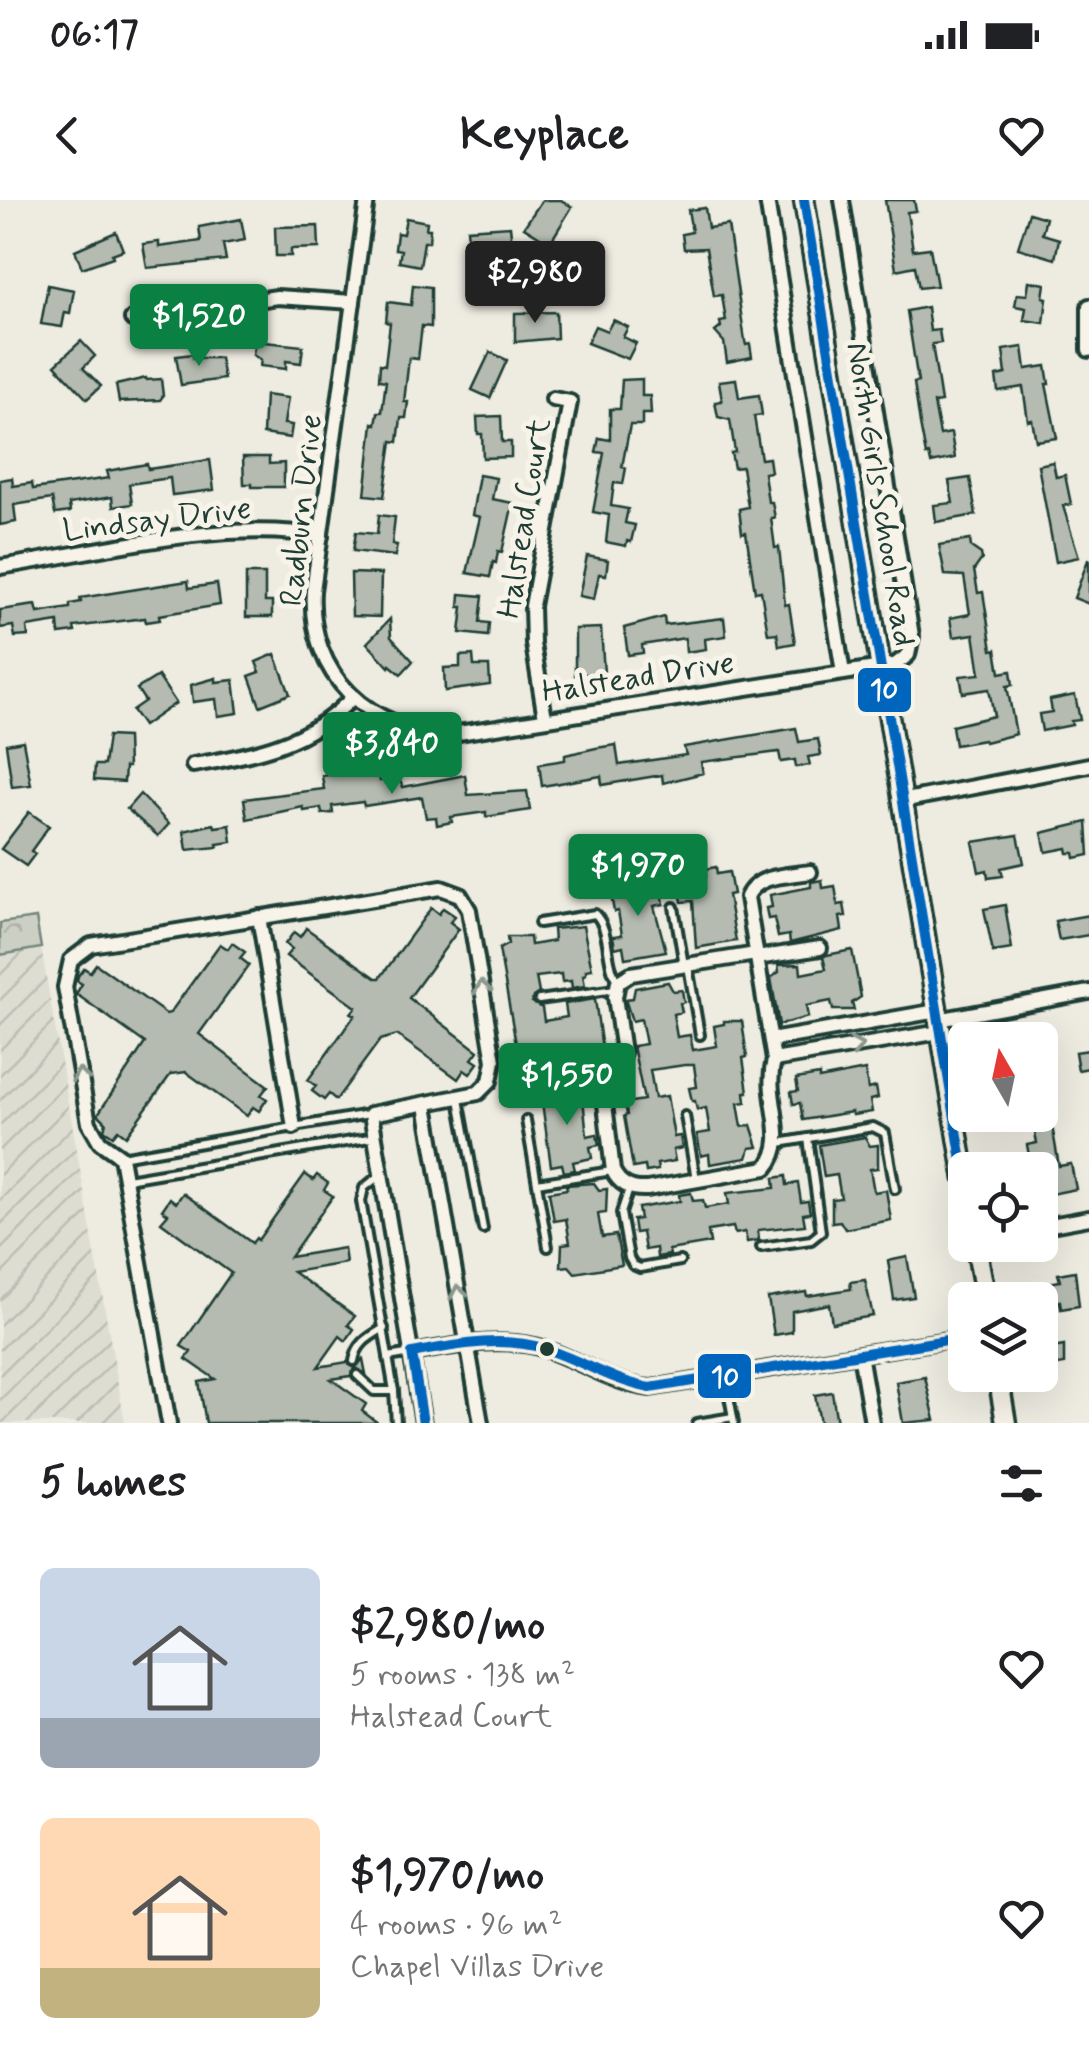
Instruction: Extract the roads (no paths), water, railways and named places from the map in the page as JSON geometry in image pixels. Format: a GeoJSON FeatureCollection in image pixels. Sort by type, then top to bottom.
{"type":"FeatureCollection","features":[{"type":"Feature","properties":{"kind":"main road","name":"North Girls School Road"},"geometry":{"type":"LineString","coordinates":[[804,200],[878,667]]}},
{"type":"Feature","properties":{"kind":"main road"},"geometry":{"type":"LineString","coordinates":[[878,667],[960,1152]]}},
{"type":"Feature","properties":{"kind":"main road"},"geometry":{"type":"LineString","coordinates":[[1001,1392],[1006,1423]]}},
{"type":"Feature","properties":{"kind":"street","name":"Radburn Drive"},"geometry":{"type":"LineString","coordinates":[[353,697],[328,664],[315,626],[313,591],[367,200]]}},
{"type":"Feature","properties":{"kind":"street","name":"North Girls School Road"},"geometry":{"type":"LineString","coordinates":[[767,200],[842,673]]}},
{"type":"Feature","properties":{"kind":"street","name":"North Girls School Road"},"geometry":{"type":"LineString","coordinates":[[842,200],[912,636],[908,655],[899,663],[878,667]]}},
{"type":"Feature","properties":{"kind":"street"},"geometry":{"type":"LineString","coordinates":[[132,319],[277,297],[353,302]]}},
{"type":"Feature","properties":{"kind":"street"},"geometry":{"type":"LineString","coordinates":[[1089,306],[1089,350]]}},
{"type":"Feature","properties":{"kind":"street","name":"Halstead Court"},"geometry":{"type":"LineString","coordinates":[[546,718],[533,644],[532,606],[570,402],[553,399]]}},
{"type":"Feature","properties":{"kind":"street","name":"Lindsay Drive"},"geometry":{"type":"LineString","coordinates":[[0,568],[218,532],[287,531],[321,536]]}},
{"type":"Feature","properties":{"kind":"street","name":"Halstead Drive"},"geometry":{"type":"LineString","coordinates":[[353,697],[386,720],[432,733],[452,734],[878,667]]}},
{"type":"Feature","properties":{"kind":"street"},"geometry":{"type":"LineString","coordinates":[[193,764],[244,757],[289,744],[312,731],[353,697]]}},
{"type":"Feature","properties":{"kind":"street"},"geometry":{"type":"LineString","coordinates":[[901,801],[1089,765]]}},
{"type":"Feature","properties":{"kind":"street"},"geometry":{"type":"LineString","coordinates":[[810,872],[764,880],[751,887],[747,897],[756,956],[774,1060],[769,1080],[779,1142],[774,1159],[766,1168],[646,1190],[629,1188],[617,1179],[604,1104],[624,1052],[616,986],[631,974],[756,956],[820,948]]}},
{"type":"Feature","properties":{"kind":"street"},"geometry":{"type":"LineString","coordinates":[[169,1423],[122,1157],[100,1142],[88,1119],[64,987],[71,960],[91,945],[436,888],[460,895],[468,910],[494,1066],[490,1082],[481,1091],[426,1106],[370,1114],[424,1423]]}},
{"type":"Feature","properties":{"kind":"street"},"geometry":{"type":"LineString","coordinates":[[260,917],[294,1127]]}},
{"type":"Feature","properties":{"kind":"street"},"geometry":{"type":"LineString","coordinates":[[774,1060],[938,1021],[1089,992]]}},
{"type":"Feature","properties":{"kind":"street"},"geometry":{"type":"LineString","coordinates":[[771,1040],[938,1021]]}},
{"type":"Feature","properties":{"kind":"street"},"geometry":{"type":"LineString","coordinates":[[426,1106],[480,1423]]}},
{"type":"Feature","properties":{"kind":"street"},"geometry":{"type":"LineString","coordinates":[[1058,1224],[1089,1218]]}},
{"type":"Feature","properties":{"kind":"street"},"geometry":{"type":"LineString","coordinates":[[412,1352],[467,1344],[537,1347],[650,1388],[948,1340]]}},
{"type":"Feature","properties":{"kind":"street"},"geometry":{"type":"LineString","coordinates":[[860,1354],[872,1423]]}},
{"type":"Feature","properties":{"kind":"lane"},"geometry":{"type":"LineString","coordinates":[[674,907],[700,1035]]}},
{"type":"Feature","properties":{"kind":"lane"},"geometry":{"type":"LineString","coordinates":[[539,923],[595,914],[602,921],[616,986],[539,1000]]}},
{"type":"Feature","properties":{"kind":"lane"},"geometry":{"type":"LineString","coordinates":[[557,1075],[619,1066]]}},
{"type":"Feature","properties":{"kind":"lane"},"geometry":{"type":"LineString","coordinates":[[459,1099],[483,1230]]}},
{"type":"Feature","properties":{"kind":"lane"},"geometry":{"type":"LineString","coordinates":[[122,1157],[370,1114]]}},
{"type":"Feature","properties":{"kind":"lane"},"geometry":{"type":"LineString","coordinates":[[685,1116],[696,1180]]}},
{"type":"Feature","properties":{"kind":"lane"},"geometry":{"type":"LineString","coordinates":[[526,1120],[548,1247]]}},
{"type":"Feature","properties":{"kind":"lane"},"geometry":{"type":"LineString","coordinates":[[779,1142],[873,1127],[882,1129],[895,1189]]}},
{"type":"Feature","properties":{"kind":"lane"},"geometry":{"type":"LineString","coordinates":[[126,1179],[374,1137]]}},
{"type":"Feature","properties":{"kind":"lane"},"geometry":{"type":"LineString","coordinates":[[761,1247],[811,1240],[820,1232],[808,1138]]}},
{"type":"Feature","properties":{"kind":"lane"},"geometry":{"type":"LineString","coordinates":[[537,1183],[613,1170]]}},
{"type":"Feature","properties":{"kind":"lane"},"geometry":{"type":"LineString","coordinates":[[381,1174],[364,1188],[360,1200],[384,1328],[396,1423]]}},
{"type":"Feature","properties":{"kind":"lane"},"geometry":{"type":"LineString","coordinates":[[629,1188],[621,1213],[628,1258],[640,1268],[680,1261]]}},
{"type":"Feature","properties":{"kind":"lane"},"geometry":{"type":"LineString","coordinates":[[354,1361],[356,1350],[366,1339],[384,1328]]}},
{"type":"Feature","properties":{"kind":"lane"},"geometry":{"type":"LineString","coordinates":[[388,1357],[412,1352]]}},
{"type":"Feature","properties":{"kind":"lane"},"geometry":{"type":"LineString","coordinates":[[357,1375],[374,1392],[394,1391]]}},
{"type":"Feature","properties":{"kind":"lane"},"geometry":{"type":"LineString","coordinates":[[697,1423],[733,1420],[725,1376]]}}]}
